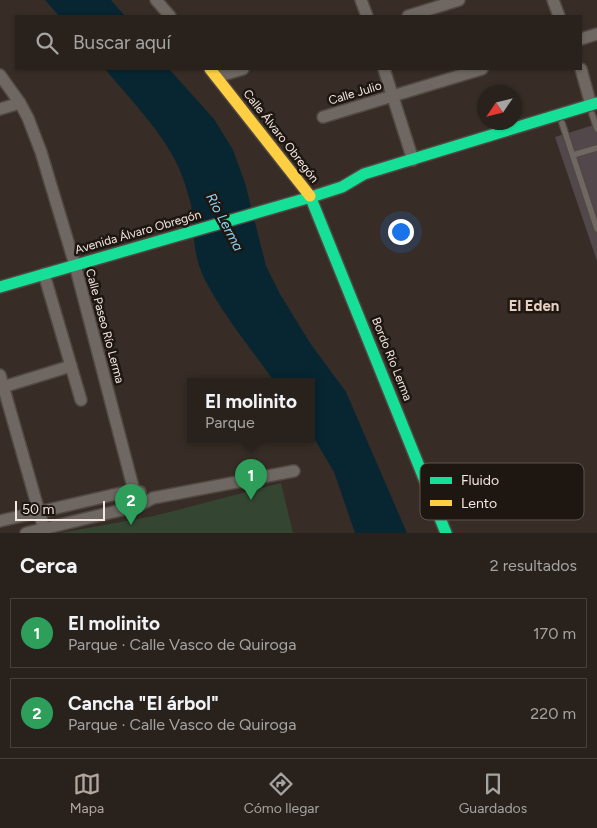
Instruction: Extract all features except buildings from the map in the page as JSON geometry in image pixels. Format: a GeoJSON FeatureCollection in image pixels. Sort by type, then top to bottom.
{"type":"FeatureCollection","features":[{"type":"Feature","properties":{"kind":"main road","name":"Calle Álvaro Obregón"},"geometry":{"type":"LineString","coordinates":[[213,73],[311,197]]}},
{"type":"Feature","properties":{"kind":"main road"},"geometry":{"type":"LineString","coordinates":[[481,150],[562,123],[594,108]]}},
{"type":"Feature","properties":{"kind":"main road","name":"Avenida Álvaro Obregón"},"geometry":{"type":"LineString","coordinates":[[342,187],[364,174],[594,108]]}},
{"type":"Feature","properties":{"kind":"main road","name":"Avenida Álvaro Obregón"},"geometry":{"type":"LineString","coordinates":[[0,287],[342,187],[383,180]]}},
{"type":"Feature","properties":{"kind":"main road","name":"Bordo Río Lerma"},"geometry":{"type":"LineString","coordinates":[[311,197],[420,463]]}},
{"type":"Feature","properties":{"kind":"main road","name":"Bordo Río Lerma"},"geometry":{"type":"LineString","coordinates":[[441,520],[446,533]]}},
{"type":"Feature","properties":{"kind":"street"},"geometry":{"type":"LineString","coordinates":[[156,0],[169,15]]}},
{"type":"Feature","properties":{"kind":"street"},"geometry":{"type":"LineString","coordinates":[[361,0],[367,15]]}},
{"type":"Feature","properties":{"kind":"street"},"geometry":{"type":"LineString","coordinates":[[411,15],[459,0]]}},
{"type":"Feature","properties":{"kind":"street"},"geometry":{"type":"LineString","coordinates":[[553,0],[559,15]]}},
{"type":"Feature","properties":{"kind":"street"},"geometry":{"type":"LineString","coordinates":[[582,39],[597,34]]}},
{"type":"Feature","properties":{"kind":"street"},"geometry":{"type":"LineString","coordinates":[[213,73],[236,70]]}},
{"type":"Feature","properties":{"kind":"street"},"geometry":{"type":"LineString","coordinates":[[384,70],[413,160]]}},
{"type":"Feature","properties":{"kind":"street","name":"Calle Julio"},"geometry":{"type":"LineString","coordinates":[[323,117],[479,70]]}},
{"type":"Feature","properties":{"kind":"street"},"geometry":{"type":"LineString","coordinates":[[581,70],[594,108]]}},
{"type":"Feature","properties":{"kind":"street","name":"Calle Paseo Río Lerma"},"geometry":{"type":"LineString","coordinates":[[0,75],[20,103],[36,135],[75,265],[138,506]]}},
{"type":"Feature","properties":{"kind":"street"},"geometry":{"type":"LineString","coordinates":[[0,109],[20,103]]}},
{"type":"Feature","properties":{"kind":"street"},"geometry":{"type":"LineString","coordinates":[[44,274],[81,400]]}},
{"type":"Feature","properties":{"kind":"street"},"geometry":{"type":"LineString","coordinates":[[44,529],[2,381],[71,366]]}},
{"type":"Feature","properties":{"kind":"street"},"geometry":{"type":"LineString","coordinates":[[26,533],[138,506],[153,498],[294,471]]}},
{"type":"Feature","properties":{"kind":"street"},"geometry":{"type":"LineString","coordinates":[[0,521],[134,490],[153,498]]}},
{"type":"Feature","properties":{"kind":"lane"},"geometry":{"type":"LineString","coordinates":[[594,108],[597,129]]}},
{"type":"Feature","properties":{"kind":"lane"},"geometry":{"type":"LineString","coordinates":[[562,123],[597,229]]}},
{"type":"Feature","properties":{"kind":"lane"},"geometry":{"type":"LineString","coordinates":[[572,155],[597,148]]}},
{"type":"Feature","properties":{"kind":"green space"},"geometry":{"type":"Polygon","coordinates":[[[281,483],[293,533],[60,533],[154,516],[281,483]]]}},
{"type":"Feature","properties":{"kind":"water"},"geometry":{"type":"Polygon","coordinates":[[[45,0],[111,0],[124,15],[58,15],[45,0]]]}},
{"type":"Feature","properties":{"kind":"water","name":"Río Lerma"},"geometry":{"type":"Polygon","coordinates":[[[106,70],[170,70],[214,119],[233,150],[245,183],[266,266],[280,294],[310,343],[346,392],[407,533],[355,533],[334,472],[315,440],[315,378],[272,378],[221,306],[205,280],[198,263],[191,207],[179,168],[151,123],[106,70]]]}},
{"type":"Feature","properties":{"kind":"traffic: fast"},"geometry":{"type":"LineString","coordinates":[[0,287],[311,197],[342,187],[364,174],[597,103]]}},
{"type":"Feature","properties":{"kind":"traffic: fast"},"geometry":{"type":"LineString","coordinates":[[310,196],[420,469]]}},
{"type":"Feature","properties":{"kind":"traffic: fast"},"geometry":{"type":"LineString","coordinates":[[441,520],[446,533]]}},
{"type":"Feature","properties":{"kind":"traffic: slow"},"geometry":{"type":"LineString","coordinates":[[211,70],[310,196]]}},
{"type":"Feature","properties":{"kind":"place","name":"El molinito"},"geometry":{"type":"Point","coordinates":[251,500]}},
{"type":"Feature","properties":{"kind":"place","name":"Cancha \"El árbol\""},"geometry":{"type":"Point","coordinates":[131,525]}},
{"type":"Feature","properties":{"kind":"district","name":"El Eden"},"geometry":{"type":"Point","coordinates":[534,306]}}]}
